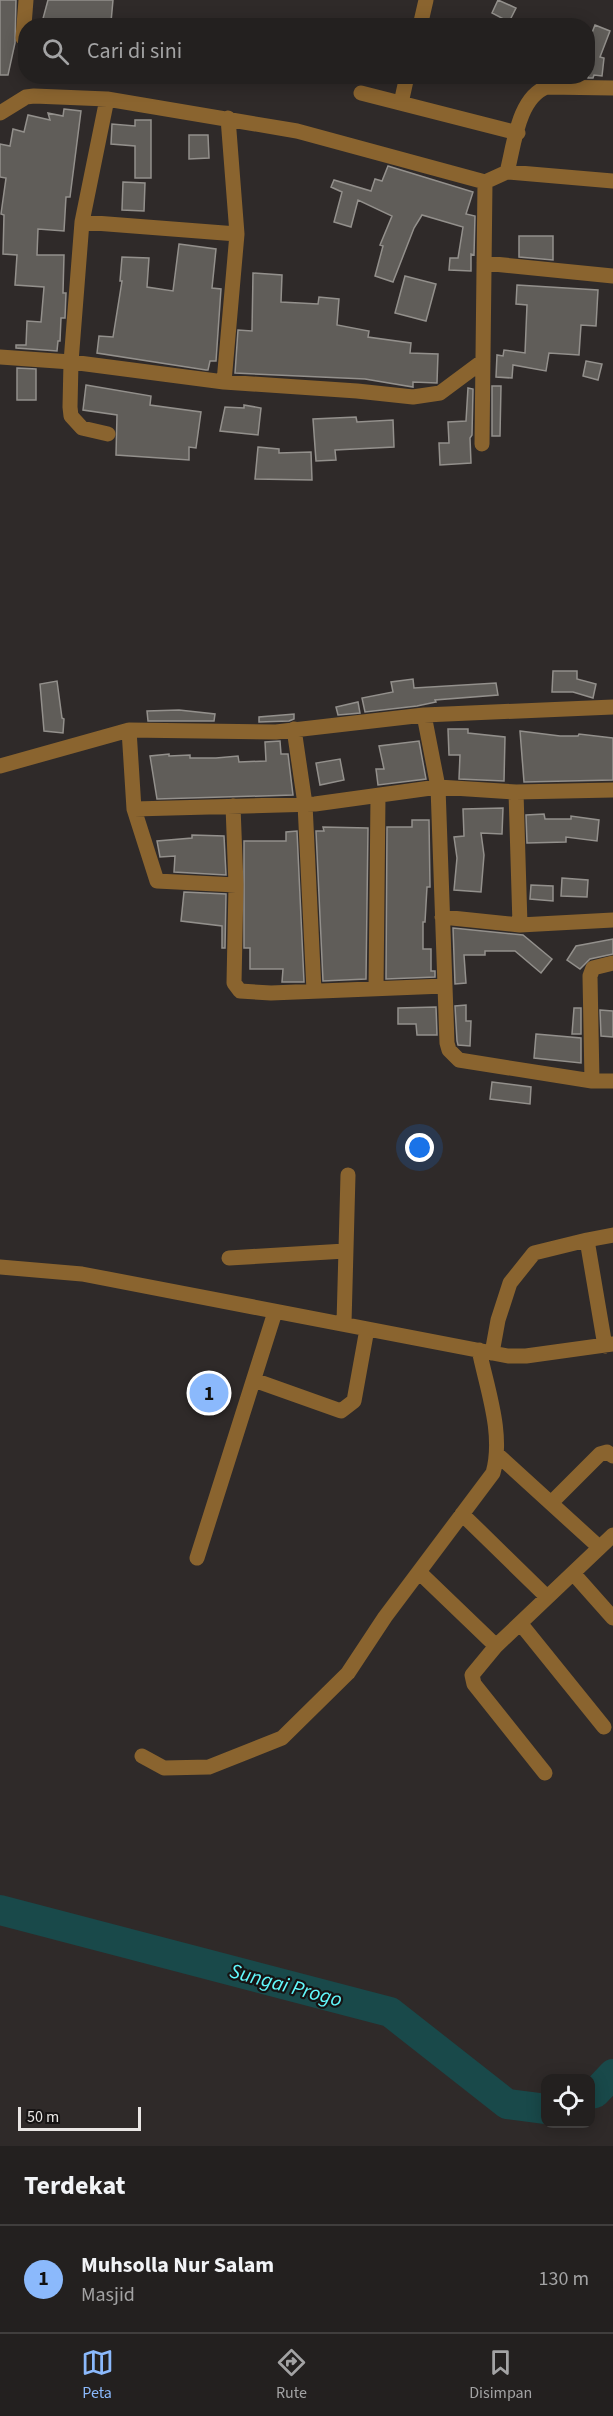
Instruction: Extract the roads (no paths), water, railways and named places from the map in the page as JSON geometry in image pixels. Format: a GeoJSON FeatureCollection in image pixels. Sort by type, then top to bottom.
{"type":"FeatureCollection","features":[{"type":"Feature","properties":{"kind":"street"},"geometry":{"type":"LineString","coordinates":[[25,18],[26,0]]}},
{"type":"Feature","properties":{"kind":"street"},"geometry":{"type":"LineString","coordinates":[[422,18],[426,0]]}},
{"type":"Feature","properties":{"kind":"street"},"geometry":{"type":"LineString","coordinates":[[401,103],[405,84]]}},
{"type":"Feature","properties":{"kind":"street"},"geometry":{"type":"LineString","coordinates":[[507,172],[525,107],[540,89],[547,87],[613,88]]}},
{"type":"Feature","properties":{"kind":"street"},"geometry":{"type":"LineString","coordinates":[[361,93],[518,133]]}},
{"type":"Feature","properties":{"kind":"street"},"geometry":{"type":"LineString","coordinates":[[0,113],[34,96],[107,99],[297,131],[485,182],[507,172],[613,181]]}},
{"type":"Feature","properties":{"kind":"street"},"geometry":{"type":"LineString","coordinates":[[107,99],[82,222],[70,362],[71,416],[82,428],[108,434]]}},
{"type":"Feature","properties":{"kind":"street"},"geometry":{"type":"LineString","coordinates":[[224,382],[237,234],[228,118]]}},
{"type":"Feature","properties":{"kind":"street"},"geometry":{"type":"LineString","coordinates":[[482,444],[485,182]]}},
{"type":"Feature","properties":{"kind":"street"},"geometry":{"type":"LineString","coordinates":[[82,222],[237,234]]}},
{"type":"Feature","properties":{"kind":"street"},"geometry":{"type":"LineString","coordinates":[[484,263],[613,276]]}},
{"type":"Feature","properties":{"kind":"street"},"geometry":{"type":"LineString","coordinates":[[0,357],[70,362],[224,382],[357,391],[413,398],[440,393],[483,361]]}},
{"type":"Feature","properties":{"kind":"street"},"geometry":{"type":"LineString","coordinates":[[0,766],[129,730],[276,732],[424,715],[613,707]]}},
{"type":"Feature","properties":{"kind":"street"},"geometry":{"type":"LineString","coordinates":[[424,715],[438,787],[444,986],[449,1050],[459,1060],[592,1081],[613,1081]]}},
{"type":"Feature","properties":{"kind":"street"},"geometry":{"type":"LineString","coordinates":[[294,729],[305,804],[314,991]]}},
{"type":"Feature","properties":{"kind":"street"},"geometry":{"type":"LineString","coordinates":[[129,730],[134,809],[157,880],[236,885]]}},
{"type":"Feature","properties":{"kind":"street"},"geometry":{"type":"LineString","coordinates":[[134,809],[305,804],[438,787],[516,792],[613,790]]}},
{"type":"Feature","properties":{"kind":"street"},"geometry":{"type":"LineString","coordinates":[[516,792],[520,925]]}},
{"type":"Feature","properties":{"kind":"street"},"geometry":{"type":"LineString","coordinates":[[376,988],[378,796]]}},
{"type":"Feature","properties":{"kind":"street"},"geometry":{"type":"LineString","coordinates":[[233,806],[236,988],[254,993],[444,986]]}},
{"type":"Feature","properties":{"kind":"street"},"geometry":{"type":"LineString","coordinates":[[442,917],[520,925],[613,920]]}},
{"type":"Feature","properties":{"kind":"street"},"geometry":{"type":"LineString","coordinates":[[592,1081],[590,976],[594,968],[613,963]]}},
{"type":"Feature","properties":{"kind":"street"},"geometry":{"type":"LineString","coordinates":[[344,1323],[348,1175]]}},
{"type":"Feature","properties":{"kind":"street"},"geometry":{"type":"LineString","coordinates":[[142,1756],[164,1768],[209,1767],[282,1738],[348,1673],[419,1572],[493,1473],[498,1455],[486,1352],[510,1283],[534,1253],[613,1235]]}},
{"type":"Feature","properties":{"kind":"street"},"geometry":{"type":"LineString","coordinates":[[0,1267],[82,1274],[486,1352],[526,1356],[609,1345],[587,1240]]}},
{"type":"Feature","properties":{"kind":"street"},"geometry":{"type":"LineString","coordinates":[[229,1258],[345,1251]]}},
{"type":"Feature","properties":{"kind":"street"},"geometry":{"type":"LineString","coordinates":[[197,1558],[275,1312]]}},
{"type":"Feature","properties":{"kind":"street"},"geometry":{"type":"LineString","coordinates":[[254,1380],[341,1411],[354,1401],[367,1329]]}},
{"type":"Feature","properties":{"kind":"street"},"geometry":{"type":"LineString","coordinates":[[551,1503],[600,1454],[607,1452],[613,1456]]}},
{"type":"Feature","properties":{"kind":"street"},"geometry":{"type":"LineString","coordinates":[[498,1455],[599,1547]]}},
{"type":"Feature","properties":{"kind":"street"},"geometry":{"type":"LineString","coordinates":[[462,1514],[546,1598]]}},
{"type":"Feature","properties":{"kind":"street"},"geometry":{"type":"LineString","coordinates":[[545,1773],[472,1678],[475,1669],[496,1646],[613,1535]]}},
{"type":"Feature","properties":{"kind":"street"},"geometry":{"type":"LineString","coordinates":[[419,1572],[496,1646]]}},
{"type":"Feature","properties":{"kind":"street"},"geometry":{"type":"LineString","coordinates":[[573,1572],[613,1618]]}},
{"type":"Feature","properties":{"kind":"street"},"geometry":{"type":"LineString","coordinates":[[520,1623],[604,1727]]}},
{"type":"Feature","properties":{"kind":"waterway","name":"Sungai Progo"},"geometry":{"type":"LineString","coordinates":[[0,1910],[390,2012],[507,2104],[541,2108]]}},
{"type":"Feature","properties":{"kind":"waterway","name":"Sungai Progo"},"geometry":{"type":"LineString","coordinates":[[595,2093],[613,2074]]}},
{"type":"Feature","properties":{"kind":"place","name":"Muhsolla Nur Salam"},"geometry":{"type":"Point","coordinates":[209,1393]}}]}
